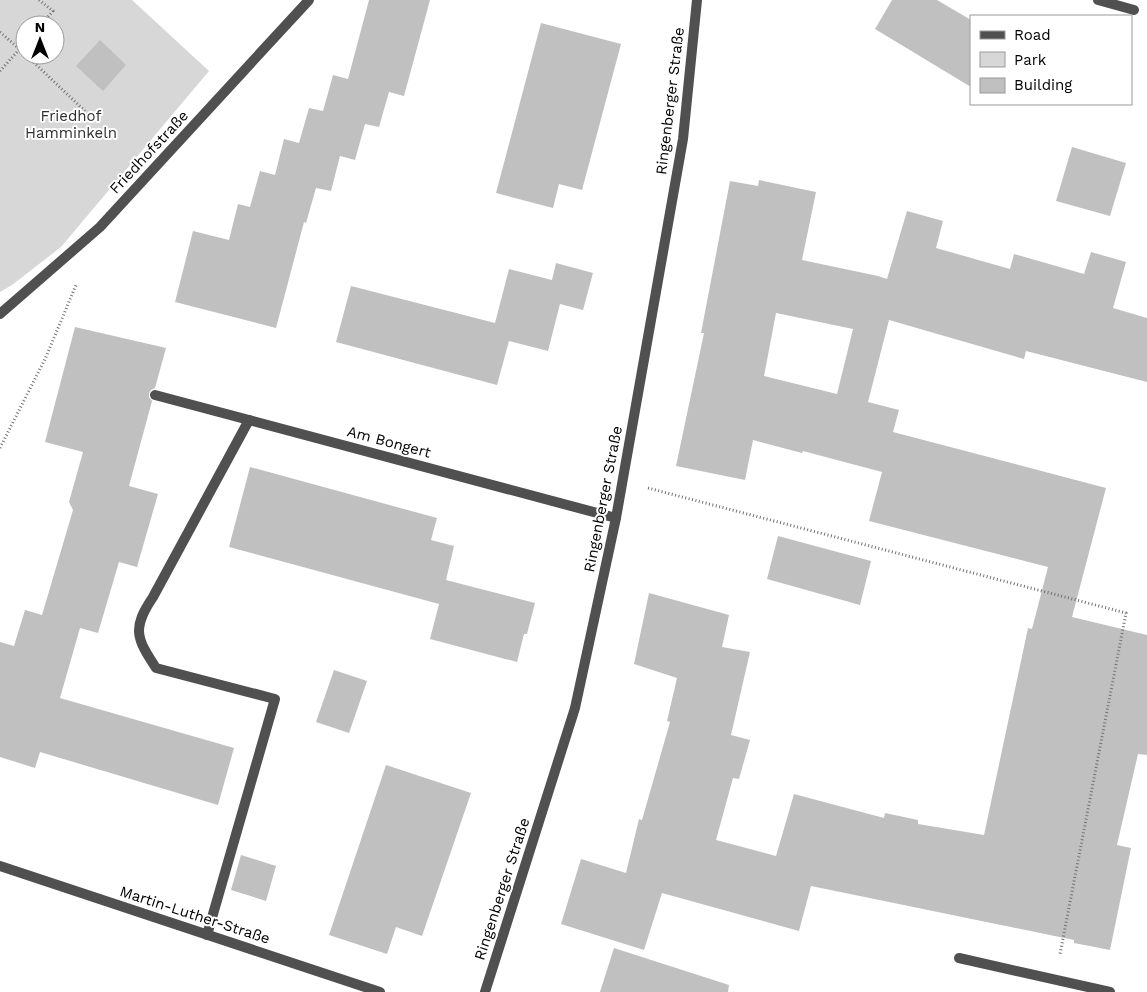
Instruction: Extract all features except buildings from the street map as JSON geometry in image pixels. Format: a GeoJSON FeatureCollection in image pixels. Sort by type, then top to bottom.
{"type":"FeatureCollection","features":[{"type":"Feature","properties":{"kind":"street","name":"Friedhofstraße"},"geometry":{"type":"LineString","coordinates":[[0,314],[100,227],[309,0]]}},
{"type":"Feature","properties":{"kind":"street","name":"Ringenberger Straße"},"geometry":{"type":"LineString","coordinates":[[485,992],[575,708],[616,518],[683,139],[696,0]]}},
{"type":"Feature","properties":{"kind":"street"},"geometry":{"type":"LineString","coordinates":[[1098,0],[1134,10]]}},
{"type":"Feature","properties":{"kind":"street","name":"Am Bongert"},"geometry":{"type":"LineString","coordinates":[[155,395],[616,518]]}},
{"type":"Feature","properties":{"kind":"street"},"geometry":{"type":"LineString","coordinates":[[207,935],[275,699],[156,668],[145,651],[138,633],[142,614],[249,420]]}},
{"type":"Feature","properties":{"kind":"street","name":"Martin-Luther-Straße"},"geometry":{"type":"LineString","coordinates":[[0,866],[380,992]]}},
{"type":"Feature","properties":{"kind":"street"},"geometry":{"type":"LineString","coordinates":[[959,958],[1110,992]]}},
{"type":"Feature","properties":{"kind":"path"},"geometry":{"type":"LineString","coordinates":[[39,0],[53,12],[50,15]]}},
{"type":"Feature","properties":{"kind":"path"},"geometry":{"type":"LineString","coordinates":[[0,32],[15,45]]}},
{"type":"Feature","properties":{"kind":"path"},"geometry":{"type":"LineString","coordinates":[[0,71],[15,54]]}},
{"type":"Feature","properties":{"kind":"path"},"geometry":{"type":"LineString","coordinates":[[36,65],[87,113]]}},
{"type":"Feature","properties":{"kind":"path"},"geometry":{"type":"LineString","coordinates":[[0,448],[46,357],[78,279]]}},
{"type":"Feature","properties":{"kind":"path"},"geometry":{"type":"LineString","coordinates":[[623,481],[1126,613],[1055,980]]}},
{"type":"Feature","properties":{"kind":"green space","name":"Friedhof Hamminkeln"},"geometry":{"type":"Polygon","coordinates":[[[0,0],[132,0],[209,71],[61,247],[0,292],[0,0]]]}}]}
